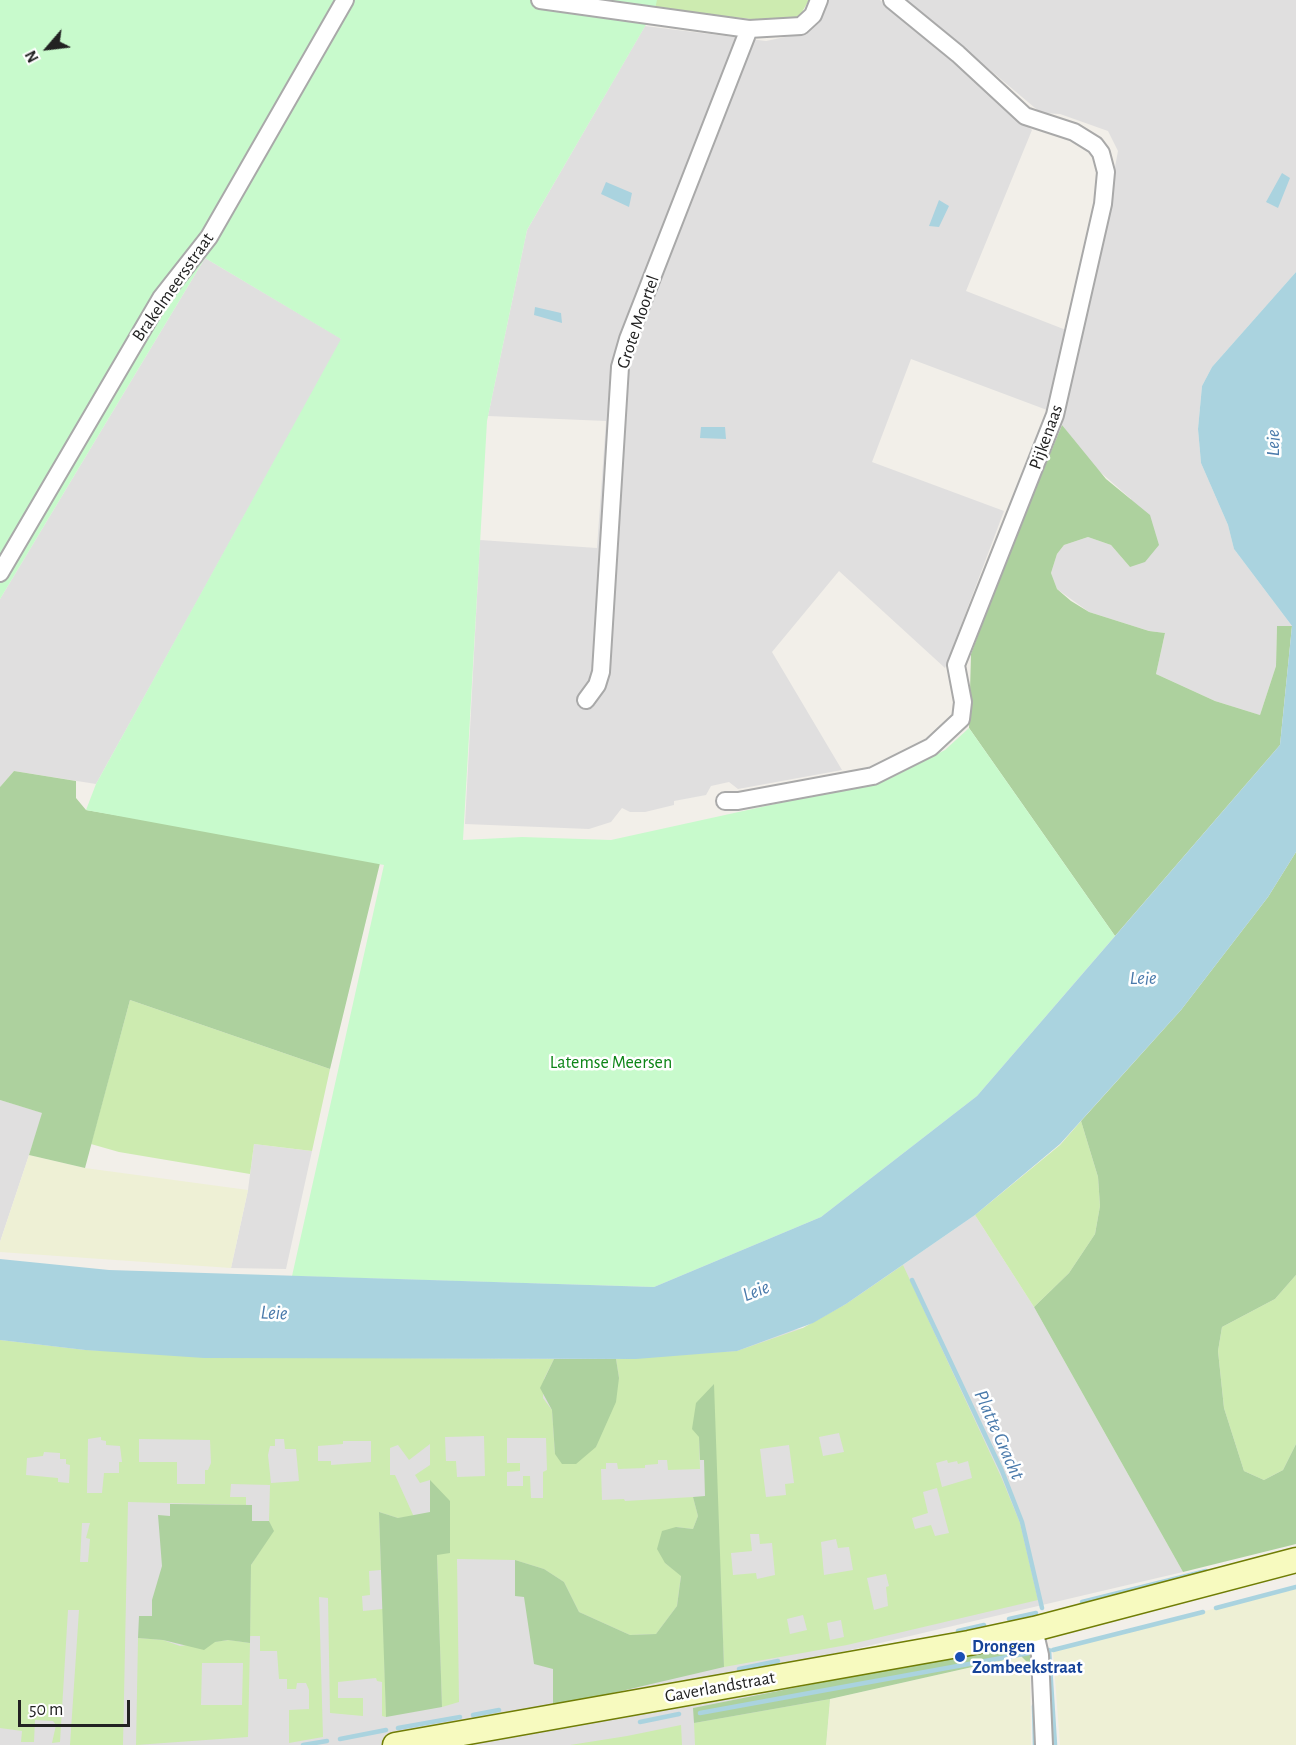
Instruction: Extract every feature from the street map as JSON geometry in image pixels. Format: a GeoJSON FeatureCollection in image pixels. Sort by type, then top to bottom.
{"type":"FeatureCollection","features":[{"type":"Feature","properties":{"kind":"main road","name":"Gaverlandstraat"},"geometry":{"type":"LineString","coordinates":[[395,1745],[969,1643],[1296,1560]]}},
{"type":"Feature","properties":{"kind":"street","name":"Brakelmeersstraat"},"geometry":{"type":"LineString","coordinates":[[0,573],[161,298],[210,237],[345,0]]}},
{"type":"Feature","properties":{"kind":"street"},"geometry":{"type":"LineString","coordinates":[[540,0],[749,28],[801,26],[813,15],[819,0]]}},
{"type":"Feature","properties":{"kind":"street","name":"Pijkenaas"},"geometry":{"type":"LineString","coordinates":[[725,801],[738,801],[873,776],[931,747],[961,719],[963,702],[956,665],[1055,415],[1103,204],[1106,172],[1101,153],[1095,145],[1074,132],[1025,116],[958,54],[892,0]]}},
{"type":"Feature","properties":{"kind":"street","name":"Grote Moortel"},"geometry":{"type":"LineString","coordinates":[[586,700],[597,685],[601,672],[620,367],[628,339],[749,28]]}},
{"type":"Feature","properties":{"kind":"street"},"geometry":{"type":"LineString","coordinates":[[1039,1627],[1044,1745]]}},
{"type":"Feature","properties":{"kind":"shaded area"},"geometry":{"type":"Polygon","coordinates":[[[827,0],[880,0],[1032,130],[966,291],[1066,330],[1047,410],[911,359],[872,462],[1004,511],[945,668],[839,571],[772,652],[842,770],[738,789],[729,782],[711,786],[706,795],[674,801],[674,805],[645,812],[630,812],[622,808],[611,822],[589,829],[465,824],[480,540],[597,548],[606,421],[488,416],[527,230],[645,26],[766,41],[809,32],[827,0]]]}},
{"type":"Feature","properties":{"kind":"shaded area"},"geometry":{"type":"Polygon","coordinates":[[[907,0],[1296,0],[1296,272],[1212,367],[1202,386],[1198,429],[1201,463],[1228,525],[1234,549],[1292,626],[1277,626],[1276,666],[1260,715],[1215,701],[1156,674],[1165,633],[1149,631],[1089,612],[1057,589],[1051,573],[1057,554],[1064,545],[1088,537],[1111,545],[1130,567],[1131,499],[1091,464],[1062,425],[1086,320],[1118,151],[1108,131],[1060,114],[1041,113],[907,0]]]}},
{"type":"Feature","properties":{"kind":"shaded area"},"geometry":{"type":"Polygon","coordinates":[[[205,258],[342,339],[96,784],[14,771],[0,787],[0,599],[205,258]]]}},
{"type":"Feature","properties":{"kind":"shaded area"},"geometry":{"type":"Polygon","coordinates":[[[0,1100],[43,1113],[0,1242],[0,1100]]]}},
{"type":"Feature","properties":{"kind":"shaded area"},"geometry":{"type":"Polygon","coordinates":[[[254,1144],[312,1151],[286,1269],[231,1268],[248,1190],[254,1144]]]}},
{"type":"Feature","properties":{"kind":"shaded area"},"geometry":{"type":"Polygon","coordinates":[[[975,1215],[1034,1307],[1183,1572],[829,1655],[832,1680],[826,1745],[0,1745],[0,1340],[85,1350],[131,1352],[375,1358],[636,1359],[803,1328],[846,1304],[975,1215]]]}},
{"type":"Feature","properties":{"kind":"green space","name":"Latemse Meersen"},"geometry":{"type":"Polygon","coordinates":[[[0,0],[657,0],[655,9],[527,230],[487,421],[463,840],[522,837],[611,840],[889,779],[945,750],[969,728],[1115,936],[977,1096],[821,1217],[654,1287],[292,1276],[384,865],[86,810],[96,784],[341,339],[205,258],[0,599],[0,0]]]}},
{"type":"Feature","properties":{"kind":"green space"},"geometry":{"type":"Polygon","coordinates":[[[602,0],[809,0],[798,19],[770,21],[655,9],[602,0]]]}},
{"type":"Feature","properties":{"kind":"green space"},"geometry":{"type":"Polygon","coordinates":[[[1062,425],[1106,479],[1150,515],[1159,545],[1145,562],[1130,567],[1111,545],[1088,537],[1064,545],[1057,554],[1051,573],[1057,589],[1089,612],[1149,631],[1165,633],[1156,674],[1215,701],[1260,715],[1276,666],[1277,626],[1292,626],[1280,745],[1115,936],[969,728],[971,654],[1003,567],[1062,425]]]}},
{"type":"Feature","properties":{"kind":"green space"},"geometry":{"type":"Polygon","coordinates":[[[14,771],[76,781],[76,798],[86,810],[381,859],[330,1069],[130,1000],[85,1168],[29,1155],[42,1113],[0,1100],[0,787],[14,771]]]}},
{"type":"Feature","properties":{"kind":"green space"},"geometry":{"type":"Polygon","coordinates":[[[1296,852],[1296,1275],[1275,1299],[1222,1327],[1218,1351],[1224,1408],[1244,1471],[1264,1480],[1283,1470],[1296,1444],[1296,1544],[1183,1572],[1034,1307],[1069,1273],[1095,1234],[1100,1206],[1098,1177],[1081,1121],[1181,1010],[1268,897],[1296,852]]]}},
{"type":"Feature","properties":{"kind":"green space"},"geometry":{"type":"Polygon","coordinates":[[[130,1000],[330,1069],[312,1151],[254,1144],[250,1174],[119,1152],[91,1144],[130,1000]]]}},
{"type":"Feature","properties":{"kind":"green space"},"geometry":{"type":"Polygon","coordinates":[[[1081,1121],[1098,1177],[1100,1206],[1095,1234],[1069,1273],[1034,1307],[975,1215],[1060,1145],[1081,1121]]]}},
{"type":"Feature","properties":{"kind":"green space"},"geometry":{"type":"Polygon","coordinates":[[[29,1155],[85,1168],[248,1190],[231,1268],[0,1252],[0,1242],[29,1155]]]}},
{"type":"Feature","properties":{"kind":"green space"},"geometry":{"type":"Polygon","coordinates":[[[903,1265],[1020,1523],[1038,1600],[847,1645],[724,1667],[713,1385],[699,1437],[700,1469],[668,1470],[667,1460],[658,1460],[658,1464],[645,1465],[645,1468],[618,1469],[617,1463],[606,1463],[606,1469],[601,1469],[602,1500],[693,1497],[698,1516],[693,1529],[676,1527],[665,1563],[681,1575],[677,1606],[656,1634],[630,1635],[579,1612],[564,1582],[544,1569],[515,1560],[457,1559],[459,1702],[442,1707],[437,1555],[430,1480],[420,1483],[415,1475],[430,1465],[430,1444],[409,1460],[398,1445],[390,1448],[390,1475],[395,1475],[414,1517],[398,1518],[379,1512],[381,1570],[369,1571],[370,1595],[362,1596],[363,1611],[383,1609],[386,1717],[382,1716],[382,1682],[377,1681],[376,1678],[338,1682],[338,1698],[363,1698],[363,1716],[330,1713],[328,1598],[319,1597],[323,1737],[289,1743],[289,1710],[309,1709],[309,1690],[306,1683],[297,1683],[296,1689],[287,1689],[287,1679],[279,1679],[277,1651],[260,1651],[260,1636],[250,1636],[251,1565],[273,1531],[269,1521],[270,1485],[231,1484],[230,1497],[246,1497],[246,1505],[128,1502],[123,1745],[70,1745],[79,1610],[68,1610],[60,1742],[52,1743],[56,1725],[53,1721],[35,1720],[34,1742],[21,1742],[22,1731],[0,1728],[0,1340],[85,1350],[375,1358],[554,1359],[544,1379],[543,1398],[552,1410],[555,1454],[596,1447],[619,1378],[616,1359],[737,1351],[803,1328],[846,1304],[903,1265]],[[839,1433],[819,1437],[823,1456],[844,1452],[839,1433]],[[484,1436],[445,1437],[446,1461],[456,1461],[457,1477],[485,1476],[484,1436]],[[101,1437],[88,1439],[87,1493],[102,1493],[104,1473],[119,1473],[119,1462],[122,1462],[120,1446],[106,1445],[106,1441],[101,1440],[101,1437]],[[507,1438],[507,1463],[520,1463],[520,1471],[507,1472],[507,1486],[523,1486],[523,1476],[530,1476],[531,1498],[543,1498],[543,1472],[547,1470],[546,1438],[507,1438]],[[139,1439],[139,1462],[177,1462],[177,1484],[205,1484],[205,1470],[208,1470],[211,1463],[210,1440],[139,1439]],[[275,1439],[275,1446],[270,1446],[268,1455],[271,1483],[299,1481],[296,1449],[285,1449],[284,1439],[275,1439]],[[343,1441],[343,1444],[318,1446],[318,1461],[331,1461],[331,1465],[371,1462],[371,1441],[343,1441]],[[789,1445],[760,1449],[766,1497],[786,1495],[785,1484],[794,1483],[789,1445]],[[44,1452],[43,1456],[27,1458],[26,1475],[58,1478],[58,1482],[69,1483],[70,1465],[66,1464],[66,1459],[60,1459],[60,1453],[44,1452]],[[947,1460],[936,1463],[942,1487],[972,1478],[968,1461],[958,1464],[957,1461],[948,1463],[947,1460]],[[937,1488],[923,1492],[928,1513],[912,1518],[915,1529],[931,1525],[935,1536],[949,1533],[937,1488]],[[82,1523],[80,1562],[88,1562],[90,1539],[86,1538],[90,1523],[82,1523]],[[750,1534],[752,1551],[731,1553],[733,1575],[756,1573],[757,1579],[775,1575],[772,1543],[760,1544],[759,1534],[750,1534]],[[836,1539],[821,1542],[824,1575],[853,1570],[849,1547],[838,1548],[836,1539]],[[886,1574],[867,1578],[874,1610],[888,1606],[886,1587],[889,1586],[886,1574]],[[803,1615],[787,1619],[790,1634],[807,1630],[803,1615]],[[841,1620],[827,1623],[830,1640],[844,1637],[841,1620]]]}},
{"type":"Feature","properties":{"kind":"green space"},"geometry":{"type":"Polygon","coordinates":[[[1296,1275],[1296,1444],[1283,1470],[1264,1480],[1244,1471],[1224,1408],[1218,1351],[1222,1327],[1275,1299],[1296,1275]]]}},
{"type":"Feature","properties":{"kind":"green space"},"geometry":{"type":"Polygon","coordinates":[[[554,1359],[616,1359],[619,1378],[616,1402],[596,1447],[576,1464],[562,1464],[555,1454],[552,1410],[540,1388],[554,1359]]]}},
{"type":"Feature","properties":{"kind":"green space"},"geometry":{"type":"Polygon","coordinates":[[[714,1384],[724,1667],[553,1707],[553,1669],[534,1664],[524,1597],[515,1596],[515,1560],[544,1569],[564,1582],[579,1612],[630,1635],[656,1634],[677,1606],[681,1576],[665,1563],[657,1549],[662,1531],[676,1527],[693,1529],[698,1516],[693,1497],[705,1496],[704,1460],[700,1460],[699,1437],[692,1429],[696,1403],[714,1384]]]}},
{"type":"Feature","properties":{"kind":"green space"},"geometry":{"type":"Polygon","coordinates":[[[430,1480],[450,1501],[450,1553],[437,1555],[442,1707],[386,1717],[379,1512],[398,1518],[430,1512],[430,1480]]]}},
{"type":"Feature","properties":{"kind":"green space"},"geometry":{"type":"Polygon","coordinates":[[[170,1504],[252,1505],[252,1521],[269,1521],[274,1531],[251,1565],[250,1643],[228,1640],[215,1642],[204,1650],[163,1640],[138,1638],[139,1616],[152,1616],[152,1600],[162,1566],[158,1515],[170,1516],[170,1504]]]}},
{"type":"Feature","properties":{"kind":"green space"},"geometry":{"type":"Polygon","coordinates":[[[1296,1589],[1296,1745],[1060,1745],[1053,1652],[1176,1618],[1296,1589]]]}},
{"type":"Feature","properties":{"kind":"green space"},"geometry":{"type":"Polygon","coordinates":[[[138,1638],[163,1640],[180,1646],[229,1640],[250,1643],[248,1737],[136,1745],[138,1638]],[[202,1663],[201,1705],[242,1705],[243,1663],[202,1663]]]}},
{"type":"Feature","properties":{"kind":"green space"},"geometry":{"type":"Polygon","coordinates":[[[1024,1642],[1034,1653],[1030,1665],[1021,1656],[830,1699],[694,1723],[693,1708],[1024,1642]]]}},
{"type":"Feature","properties":{"kind":"green space"},"geometry":{"type":"Polygon","coordinates":[[[1021,1656],[1030,1665],[1031,1745],[826,1745],[830,1699],[1021,1656]]]}},
{"type":"Feature","properties":{"kind":"green space"},"geometry":{"type":"Polygon","coordinates":[[[830,1699],[826,1745],[695,1745],[694,1723],[830,1699]]]}},
{"type":"Feature","properties":{"kind":"green space"},"geometry":{"type":"Polygon","coordinates":[[[681,1725],[682,1745],[570,1745],[627,1736],[681,1725]]]}},
{"type":"Feature","properties":{"kind":"water"},"geometry":{"type":"Polygon","coordinates":[[[1282,173],[1290,178],[1278,208],[1266,202],[1282,173]]]}},
{"type":"Feature","properties":{"kind":"water"},"geometry":{"type":"Polygon","coordinates":[[[606,182],[632,193],[629,207],[601,194],[606,182]]]}},
{"type":"Feature","properties":{"kind":"water"},"geometry":{"type":"Polygon","coordinates":[[[939,200],[949,206],[939,227],[929,226],[939,200]]]}},
{"type":"Feature","properties":{"kind":"water","name":"Leie"},"geometry":{"type":"Polygon","coordinates":[[[1296,272],[1296,852],[1268,897],[1181,1010],[1060,1144],[975,1215],[846,1304],[813,1323],[737,1351],[636,1359],[204,1358],[85,1350],[0,1340],[0,1259],[109,1270],[654,1287],[821,1217],[977,1096],[1280,745],[1292,626],[1234,549],[1228,525],[1201,463],[1198,429],[1202,386],[1212,367],[1296,272]]]}},
{"type":"Feature","properties":{"kind":"water"},"geometry":{"type":"Polygon","coordinates":[[[535,307],[561,313],[562,323],[534,315],[535,307]]]}},
{"type":"Feature","properties":{"kind":"water"},"geometry":{"type":"Polygon","coordinates":[[[701,427],[725,427],[726,439],[700,438],[701,427]]]}},
{"type":"Feature","properties":{"kind":"waterway","name":"Platte Gracht"},"geometry":{"type":"LineString","coordinates":[[912,1280],[1002,1471],[1022,1522],[1042,1608]]}},
{"type":"Feature","properties":{"kind":"waterway"},"geometry":{"type":"LineString","coordinates":[[1082,1602],[1206,1571]]}},
{"type":"Feature","properties":{"kind":"waterway"},"geometry":{"type":"LineString","coordinates":[[1216,1608],[1296,1587]]}},
{"type":"Feature","properties":{"kind":"waterway"},"geometry":{"type":"LineString","coordinates":[[1053,1650],[1203,1612]]}},
{"type":"Feature","properties":{"kind":"waterway"},"geometry":{"type":"LineString","coordinates":[[1009,1619],[1036,1613]]}},
{"type":"Feature","properties":{"kind":"waterway"},"geometry":{"type":"LineString","coordinates":[[958,1631],[984,1625]]}},
{"type":"Feature","properties":{"kind":"waterway","name":"Platte Gracht"},"geometry":{"type":"LineString","coordinates":[[1049,1650],[1055,1745]]}},
{"type":"Feature","properties":{"kind":"waterway"},"geometry":{"type":"LineString","coordinates":[[700,1713],[1029,1653]]}},
{"type":"Feature","properties":{"kind":"waterway"},"geometry":{"type":"LineString","coordinates":[[739,1669],[778,1661]]}},
{"type":"Feature","properties":{"kind":"waterway"},"geometry":{"type":"LineString","coordinates":[[1034,1706],[1035,1745]]}},
{"type":"Feature","properties":{"kind":"waterway"},"geometry":{"type":"LineString","coordinates":[[473,1715],[499,1710]]}},
{"type":"Feature","properties":{"kind":"waterway"},"geometry":{"type":"LineString","coordinates":[[640,1722],[679,1714]]}},
{"type":"Feature","properties":{"kind":"waterway"},"geometry":{"type":"LineString","coordinates":[[398,1728],[460,1717]]}},
{"type":"Feature","properties":{"kind":"waterway"},"geometry":{"type":"LineString","coordinates":[[340,1739],[386,1730]]}},
{"type":"Feature","properties":{"kind":"waterway"},"geometry":{"type":"LineString","coordinates":[[303,1745],[327,1741]]}},
{"type":"Feature","properties":{"kind":"place","name":"Drongen Zombeekstraat"},"geometry":{"type":"Point","coordinates":[960,1657]}}]}
